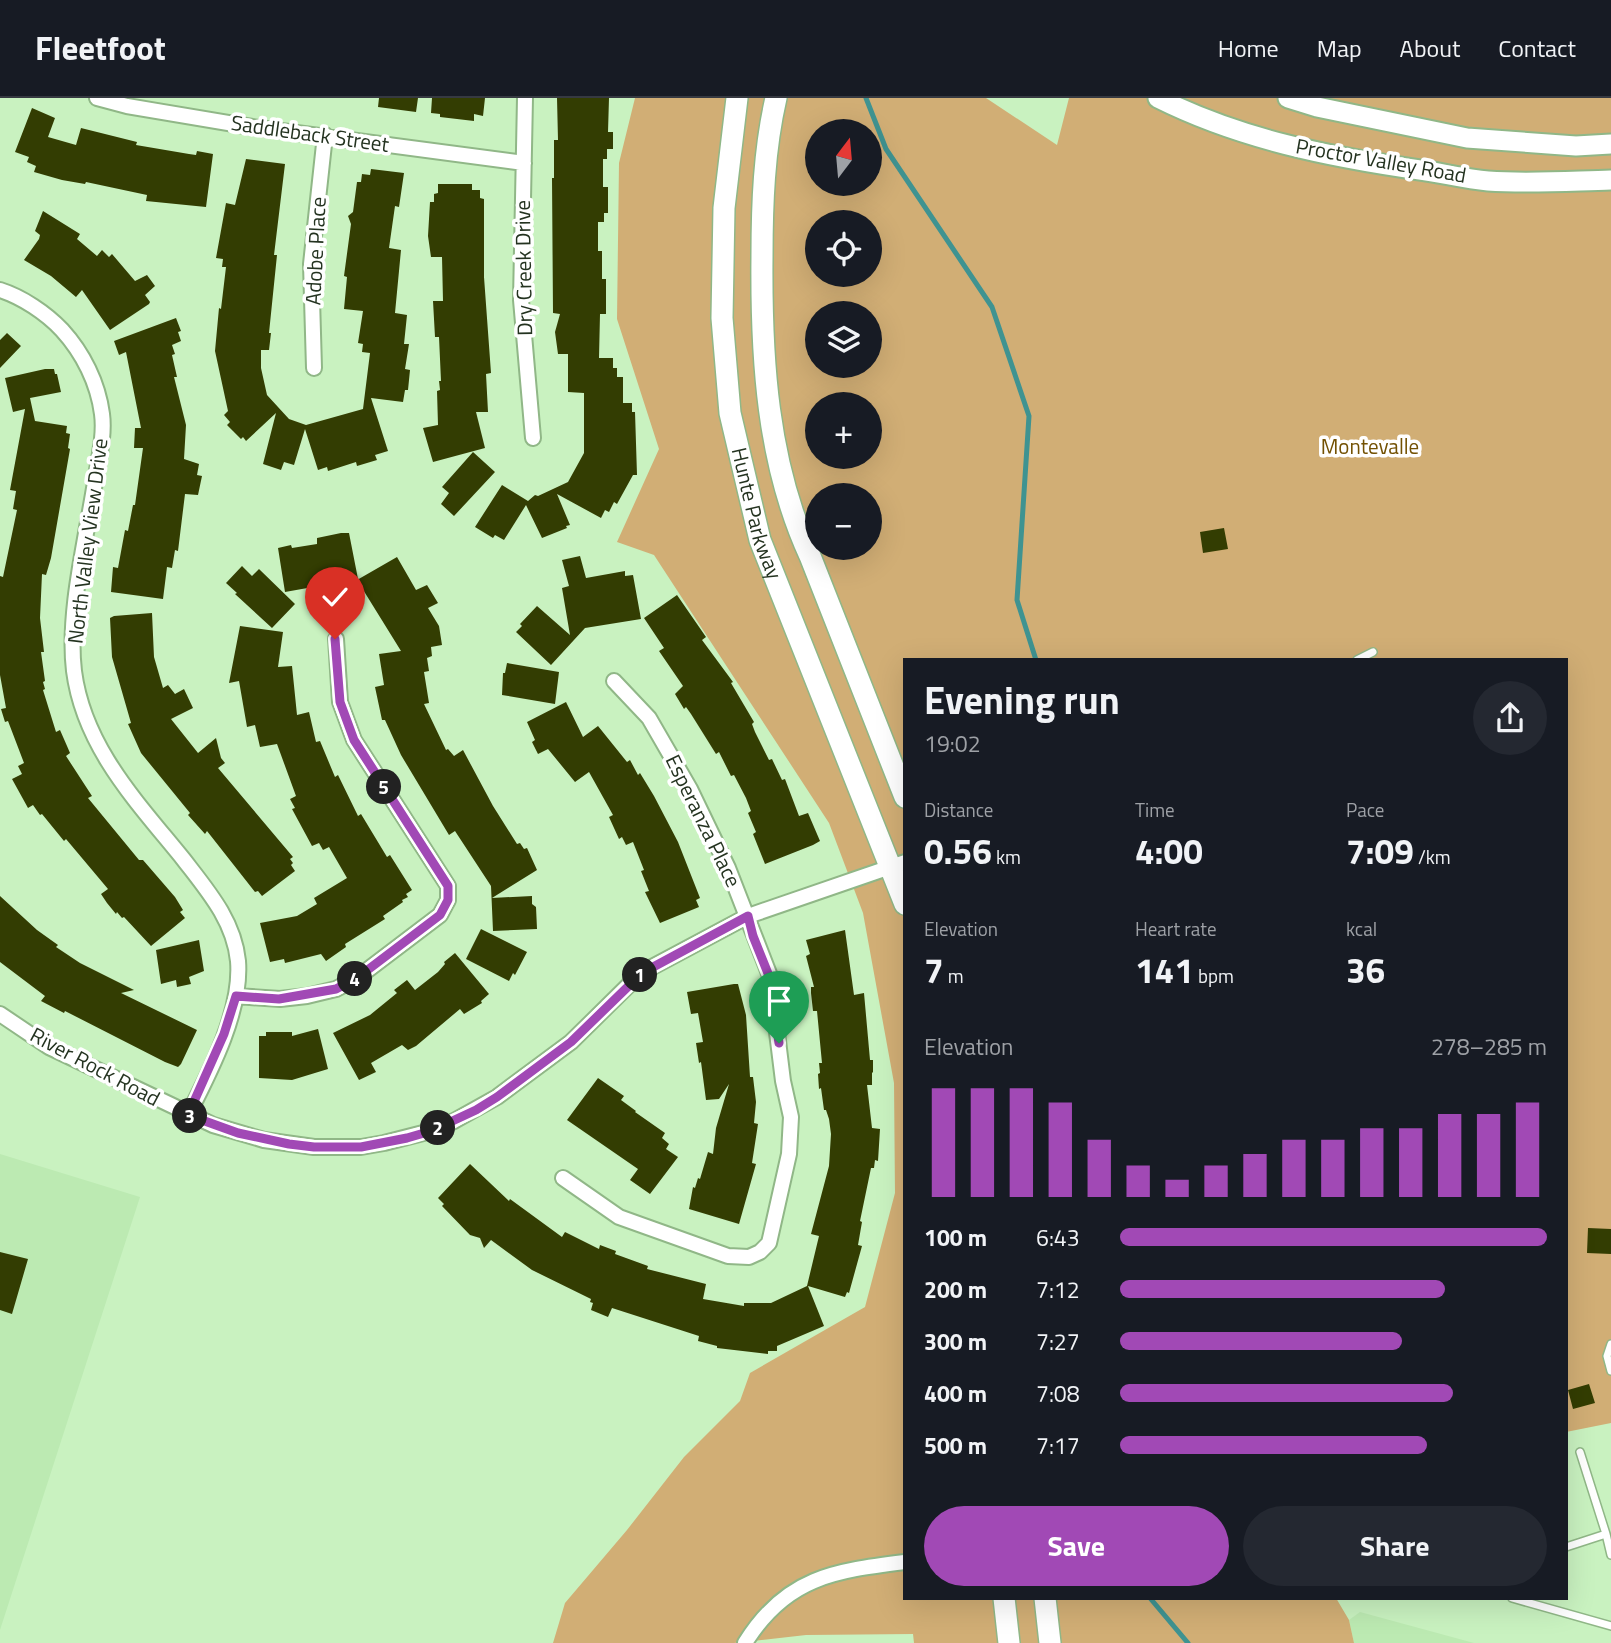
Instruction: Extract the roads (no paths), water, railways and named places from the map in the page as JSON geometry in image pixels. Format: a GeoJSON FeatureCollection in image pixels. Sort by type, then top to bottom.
{"type":"FeatureCollection","features":[{"type":"Feature","properties":{"kind":"main road","name":"Hunte Parkway"},"geometry":{"type":"LineString","coordinates":[[737,98],[724,208],[722,318],[730,414],[760,540],[897,864],[903,894]]}},
{"type":"Feature","properties":{"kind":"main road","name":"Hunte Parkway"},"geometry":{"type":"LineString","coordinates":[[776,98],[770,124],[762,209],[761,306],[768,407],[795,524],[903,792]]}},
{"type":"Feature","properties":{"kind":"main road"},"geometry":{"type":"LineString","coordinates":[[1003,1600],[1009,1643]]}},
{"type":"Feature","properties":{"kind":"main road"},"geometry":{"type":"LineString","coordinates":[[1045,1600],[1050,1643]]}},
{"type":"Feature","properties":{"kind":"street","name":"Saddleback Street"},"geometry":{"type":"LineString","coordinates":[[97,98],[208,120],[524,163]]}},
{"type":"Feature","properties":{"kind":"street","name":"Dry Creek Drive"},"geometry":{"type":"LineString","coordinates":[[525,98],[521,300],[533,438]]}},
{"type":"Feature","properties":{"kind":"street","name":"Proctor Valley Road"},"geometry":{"type":"LineString","coordinates":[[1158,98],[1190,114],[1244,134],[1332,156],[1488,181],[1544,183],[1611,180]]}},
{"type":"Feature","properties":{"kind":"street","name":"Proctor Valley Road"},"geometry":{"type":"LineString","coordinates":[[1289,98],[1317,107],[1466,138],[1576,146],[1611,144]]}},
{"type":"Feature","properties":{"kind":"street","name":"Adobe Place"},"geometry":{"type":"LineString","coordinates":[[314,368],[311,264],[325,135]]}},
{"type":"Feature","properties":{"kind":"street","name":"North Valley View Drive"},"geometry":{"type":"LineString","coordinates":[[0,290],[27,303],[55,323],[75,344],[95,386],[102,417],[102,437],[74,612],[73,660],[91,731],[114,774],[196,875],[225,917],[231,931],[238,962],[236,996],[224,1034],[188,1115]]}},
{"type":"Feature","properties":{"kind":"street"},"geometry":{"type":"LineString","coordinates":[[236,996],[279,999],[336,989],[357,978],[440,915],[448,900],[448,886],[354,740],[340,702],[335,639]]}},
{"type":"Feature","properties":{"kind":"street","name":"Esperanza Place"},"geometry":{"type":"LineString","coordinates":[[562,1178],[619,1217],[729,1256],[749,1257],[760,1252],[769,1243],[789,1154],[791,1117],[783,1082],[769,976],[748,916],[708,825],[668,750],[649,718],[614,681]]}},
{"type":"Feature","properties":{"kind":"street","name":"River Rock Road"},"geometry":{"type":"LineString","coordinates":[[0,1014],[49,1047],[188,1115],[238,1133],[289,1144],[361,1147],[431,1131],[476,1110],[571,1042],[642,973],[748,916],[897,864]]}},
{"type":"Feature","properties":{"kind":"street"},"geometry":{"type":"LineString","coordinates":[[745,1643],[767,1613],[788,1595],[811,1581],[847,1569],[903,1562]]}},
{"type":"Feature","properties":{"kind":"lane"},"geometry":{"type":"LineString","coordinates":[[1361,658],[1373,652]]}},
{"type":"Feature","properties":{"kind":"lane"},"geometry":{"type":"LineString","coordinates":[[1611,1344],[1607,1356],[1611,1371]]}},
{"type":"Feature","properties":{"kind":"lane"},"geometry":{"type":"LineString","coordinates":[[1580,1452],[1611,1555]]}},
{"type":"Feature","properties":{"kind":"lane"},"geometry":{"type":"LineString","coordinates":[[1568,1546],[1606,1534]]}},
{"type":"Feature","properties":{"kind":"lane"},"geometry":{"type":"LineString","coordinates":[[1519,1600],[1611,1626]]}},
{"type":"Feature","properties":{"kind":"waterway"},"geometry":{"type":"LineString","coordinates":[[866,98],[886,149],[992,307],[1029,416],[1017,600],[1035,658]]}},
{"type":"Feature","properties":{"kind":"waterway"},"geometry":{"type":"LineString","coordinates":[[1152,1600],[1188,1643]]}},
{"type":"Feature","properties":{"kind":"park label","name":"Montevalle"},"geometry":{"type":"Point","coordinates":[1370,447]}}]}
